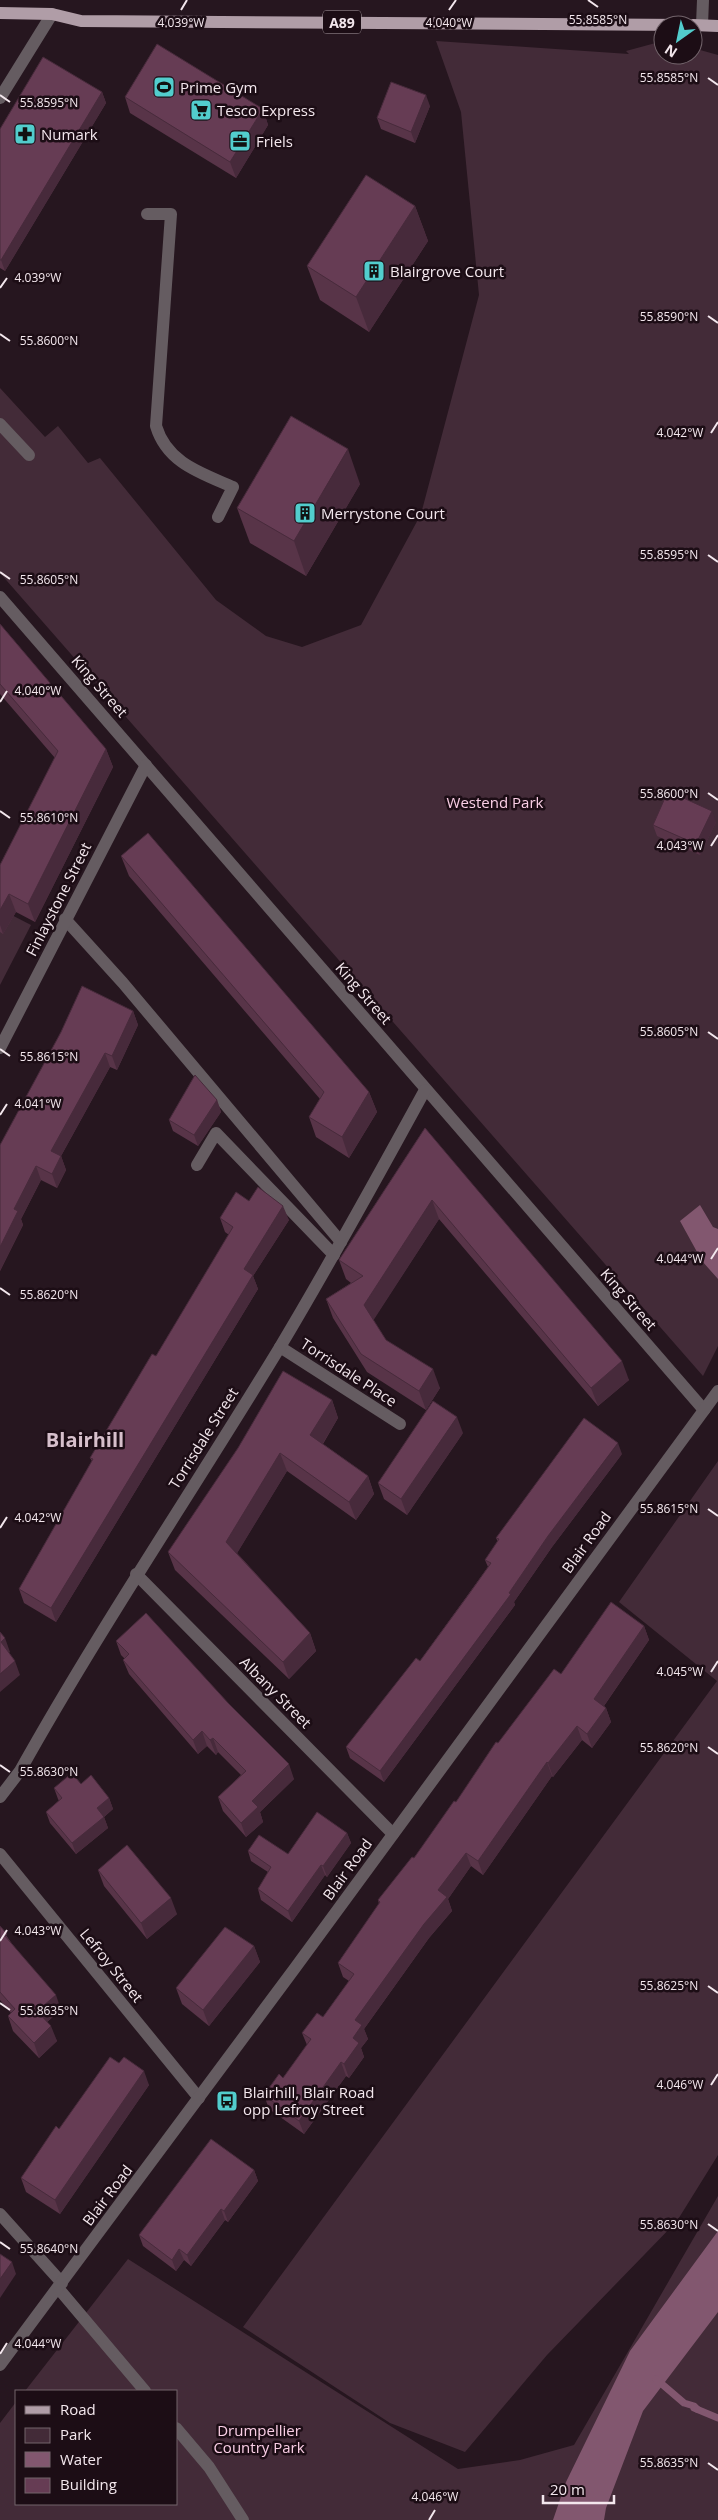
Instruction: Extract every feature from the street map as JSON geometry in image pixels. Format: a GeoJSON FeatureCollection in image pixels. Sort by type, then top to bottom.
{"type":"FeatureCollection","features":[{"type":"Feature","properties":{"kind":"main road","name":"A89"},"geometry":{"type":"LineString","coordinates":[[0,13],[52,14],[81,21],[653,25]]}},
{"type":"Feature","properties":{"kind":"main road"},"geometry":{"type":"LineString","coordinates":[[703,25],[718,26]]}},
{"type":"Feature","properties":{"kind":"street"},"geometry":{"type":"LineString","coordinates":[[700,15],[703,0]]}},
{"type":"Feature","properties":{"kind":"street"},"geometry":{"type":"LineString","coordinates":[[0,98],[52,14]]}},
{"type":"Feature","properties":{"kind":"street"},"geometry":{"type":"LineString","coordinates":[[146,214],[170,214],[156,426],[160,440],[171,455],[186,466],[234,487],[218,517]]}},
{"type":"Feature","properties":{"kind":"street"},"geometry":{"type":"LineString","coordinates":[[0,424],[29,455]]}},
{"type":"Feature","properties":{"kind":"street","name":"King Street"},"geometry":{"type":"LineString","coordinates":[[0,596],[425,1090],[704,1410]]}},
{"type":"Feature","properties":{"kind":"street","name":"Finlaystone Street"},"geometry":{"type":"LineString","coordinates":[[0,1048],[146,765]]}},
{"type":"Feature","properties":{"kind":"street"},"geometry":{"type":"LineString","coordinates":[[65,919],[123,983],[341,1242]]}},
{"type":"Feature","properties":{"kind":"street","name":"Torrisdale Street"},"geometry":{"type":"LineString","coordinates":[[0,1797],[20,1771],[136,1574],[280,1347],[334,1255],[425,1090]]}},
{"type":"Feature","properties":{"kind":"street"},"geometry":{"type":"LineString","coordinates":[[196,1165],[216,1133],[334,1255]]}},
{"type":"Feature","properties":{"kind":"street","name":"Torrisdale Place"},"geometry":{"type":"LineString","coordinates":[[280,1347],[400,1424]]}},
{"type":"Feature","properties":{"kind":"street","name":"Blair Road"},"geometry":{"type":"LineString","coordinates":[[0,2365],[199,2098],[718,1391]]}},
{"type":"Feature","properties":{"kind":"street","name":"Albany Street"},"geometry":{"type":"LineString","coordinates":[[136,1574],[393,1834]]}},
{"type":"Feature","properties":{"kind":"street","name":"Lefroy Street"},"geometry":{"type":"LineString","coordinates":[[0,1854],[199,2098]]}},
{"type":"Feature","properties":{"kind":"street"},"geometry":{"type":"LineString","coordinates":[[0,2214],[144,2390]]}},
{"type":"Feature","properties":{"kind":"street"},"geometry":{"type":"LineString","coordinates":[[178,2430],[209,2467],[243,2520]]}},
{"type":"Feature","properties":{"kind":"green space","name":"Westend Park"},"geometry":{"type":"Polygon","coordinates":[[[436,41],[629,54],[626,51],[653,44],[653,65],[703,65],[703,51],[718,55],[718,1346],[703,1376],[0,573],[0,388],[45,437],[58,426],[88,463],[100,458],[216,600],[266,636],[302,647],[361,625],[421,514],[479,295],[461,112],[436,41]]]}},
{"type":"Feature","properties":{"kind":"green space"},"geometry":{"type":"Polygon","coordinates":[[[0,909],[31,925],[0,985],[0,909]]]}},
{"type":"Feature","properties":{"kind":"green space"},"geometry":{"type":"Polygon","coordinates":[[[718,1461],[718,2155],[677,2221],[547,2355],[465,2452],[390,2423],[243,2327],[717,1681],[619,1602],[718,1461]]]}},
{"type":"Feature","properties":{"kind":"green space","name":"Drumpellier Country Park"},"geometry":{"type":"Polygon","coordinates":[[[718,2196],[718,2520],[0,2520],[0,2423],[15,2403],[15,2505],[178,2505],[178,2390],[26,2390],[128,2259],[458,2469],[520,2460],[574,2445],[718,2196]]]}},
{"type":"Feature","properties":{"kind":"water"},"geometry":{"type":"Polygon","coordinates":[[[700,1205],[713,1227],[718,1229],[718,1279],[702,1261],[680,1221],[700,1205]]]}},
{"type":"Feature","properties":{"kind":"water"},"geometry":{"type":"Polygon","coordinates":[[[718,2231],[718,2312],[643,2411],[606,2508],[604,2520],[553,2520],[566,2482],[630,2351],[718,2231]]]}},
{"type":"Feature","properties":{"kind":"building"},"geometry":{"type":"Polygon","coordinates":[[[157,44],[263,109],[230,162],[125,97],[157,44]]]}},
{"type":"Feature","properties":{"kind":"building"},"geometry":{"type":"Polygon","coordinates":[[[43,57],[102,92],[0,260],[0,129],[43,57]]]}},
{"type":"Feature","properties":{"kind":"building"},"geometry":{"type":"Polygon","coordinates":[[[391,82],[426,95],[411,132],[377,118],[391,82]]]}},
{"type":"Feature","properties":{"kind":"building"},"geometry":{"type":"Polygon","coordinates":[[[366,175],[415,206],[356,297],[307,266],[366,175]]]}},
{"type":"Feature","properties":{"kind":"building"},"geometry":{"type":"Polygon","coordinates":[[[291,416],[348,449],[294,541],[237,508],[291,416]]]}},
{"type":"Feature","properties":{"kind":"building"},"geometry":{"type":"Polygon","coordinates":[[[0,624],[106,749],[28,904],[9,894],[0,910],[0,865],[58,751],[0,684],[0,624]]]}},
{"type":"Feature","properties":{"kind":"building"},"geometry":{"type":"Polygon","coordinates":[[[668,791],[712,811],[696,844],[653,825],[668,791]]]}},
{"type":"Feature","properties":{"kind":"building"},"geometry":{"type":"Polygon","coordinates":[[[148,833],[369,1092],[342,1137],[309,1117],[324,1092],[121,856],[148,833]]]}},
{"type":"Feature","properties":{"kind":"building"},"geometry":{"type":"Polygon","coordinates":[[[82,986],[133,1011],[112,1056],[105,1053],[51,1151],[61,1156],[52,1174],[36,1166],[14,1209],[18,1211],[0,1247],[0,1145],[61,1032],[82,986]]]}},
{"type":"Feature","properties":{"kind":"building"},"geometry":{"type":"Polygon","coordinates":[[[195,1075],[217,1100],[194,1135],[169,1120],[195,1075]]]}},
{"type":"Feature","properties":{"kind":"building"},"geometry":{"type":"Polygon","coordinates":[[[425,1128],[622,1361],[591,1388],[432,1200],[364,1305],[386,1340],[433,1369],[419,1391],[361,1354],[326,1299],[363,1276],[339,1260],[425,1128]]]}},
{"type":"Feature","properties":{"kind":"building"},"geometry":{"type":"Polygon","coordinates":[[[258,1187],[283,1206],[244,1269],[253,1275],[51,1608],[19,1589],[93,1459],[90,1458],[152,1354],[156,1356],[233,1227],[220,1218],[236,1192],[249,1201],[258,1187]]]}},
{"type":"Feature","properties":{"kind":"building"},"geometry":{"type":"Polygon","coordinates":[[[283,1371],[332,1400],[310,1435],[368,1476],[349,1502],[280,1453],[226,1542],[310,1633],[283,1662],[168,1552],[238,1448],[283,1371]]]}},
{"type":"Feature","properties":{"kind":"building"},"geometry":{"type":"Polygon","coordinates":[[[433,1401],[457,1417],[401,1499],[378,1483],[433,1401]]]}},
{"type":"Feature","properties":{"kind":"building"},"geometry":{"type":"Polygon","coordinates":[[[584,1418],[618,1443],[548,1536],[509,1593],[511,1594],[380,1771],[346,1747],[416,1658],[420,1661],[469,1594],[491,1563],[485,1560],[499,1539],[496,1538],[584,1418]]]}},
{"type":"Feature","properties":{"kind":"building"},"geometry":{"type":"Polygon","coordinates":[[[611,1602],[644,1626],[594,1699],[606,1708],[587,1734],[577,1726],[547,1762],[478,1861],[466,1853],[438,1890],[447,1897],[424,1924],[355,2020],[362,2025],[353,2038],[359,2043],[344,2064],[341,2062],[299,2121],[264,2095],[279,2074],[283,2078],[311,2039],[302,2033],[317,2013],[323,2017],[354,1974],[338,1963],[380,1902],[378,1900],[412,1857],[414,1858],[454,1801],[456,1802],[496,1742],[498,1743],[554,1669],[561,1674],[611,1602]]]}},
{"type":"Feature","properties":{"kind":"building"},"geometry":{"type":"Polygon","coordinates":[[[146,1613],[229,1704],[289,1764],[252,1801],[258,1807],[241,1823],[218,1797],[246,1771],[213,1738],[210,1740],[202,1731],[193,1740],[123,1660],[129,1654],[116,1641],[146,1613]]]}},
{"type":"Feature","properties":{"kind":"building"},"geometry":{"type":"Polygon","coordinates":[[[0,1632],[5,1638],[1,1642],[15,1661],[0,1674],[0,1632]]]}},
{"type":"Feature","properties":{"kind":"building"},"geometry":{"type":"Polygon","coordinates":[[[72,1773],[81,1784],[91,1775],[109,1798],[97,1808],[104,1817],[72,1843],[46,1812],[62,1798],[54,1788],[72,1773]]]}},
{"type":"Feature","properties":{"kind":"building"},"geometry":{"type":"Polygon","coordinates":[[[317,1812],[347,1833],[288,1911],[258,1889],[271,1867],[248,1851],[259,1835],[288,1854],[317,1812]]]}},
{"type":"Feature","properties":{"kind":"building"},"geometry":{"type":"Polygon","coordinates":[[[127,1845],[171,1898],[141,1923],[98,1870],[127,1845]]]}},
{"type":"Feature","properties":{"kind":"building"},"geometry":{"type":"Polygon","coordinates":[[[0,1926],[7,1934],[5,1936],[56,1995],[37,2011],[51,2026],[34,2043],[8,2016],[15,2009],[0,1992],[0,1926]]]}},
{"type":"Feature","properties":{"kind":"building"},"geometry":{"type":"Polygon","coordinates":[[[225,1927],[254,1946],[203,2010],[176,1988],[225,1927]]]}},
{"type":"Feature","properties":{"kind":"building"},"geometry":{"type":"Polygon","coordinates":[[[110,2057],[119,2063],[124,2057],[144,2071],[55,2200],[21,2178],[56,2126],[59,2129],[110,2057]]]}},
{"type":"Feature","properties":{"kind":"building"},"geometry":{"type":"Polygon","coordinates":[[[211,2139],[254,2170],[224,2211],[221,2209],[187,2255],[179,2249],[172,2260],[139,2235],[211,2139]]]}},
{"type":"Feature","properties":{"kind":"building"},"geometry":{"type":"Polygon","coordinates":[[[0,2254],[12,2262],[0,2279],[0,2254]]]}},
{"type":"Feature","properties":{"kind":"waterway"},"geometry":{"type":"LineString","coordinates":[[656,2379],[684,2403],[697,2409]]}},
{"type":"Feature","properties":{"kind":"waterway"},"geometry":{"type":"LineString","coordinates":[[694,2408],[718,2418]]}},
{"type":"Feature","properties":{"kind":"place","name":"Prime Gym"},"geometry":{"type":"Point","coordinates":[164,87]}},
{"type":"Feature","properties":{"kind":"place","name":"Tesco Express"},"geometry":{"type":"Point","coordinates":[201,110]}},
{"type":"Feature","properties":{"kind":"place","name":"Numark"},"geometry":{"type":"Point","coordinates":[25,134]}},
{"type":"Feature","properties":{"kind":"place","name":"Friels"},"geometry":{"type":"Point","coordinates":[240,141]}},
{"type":"Feature","properties":{"kind":"place","name":"Blairgrove Court"},"geometry":{"type":"Point","coordinates":[374,271]}},
{"type":"Feature","properties":{"kind":"place","name":"Merrystone Court"},"geometry":{"type":"Point","coordinates":[305,513]}},
{"type":"Feature","properties":{"kind":"place","name":"Blairhill, Blair Road opp Lefroy Street"},"geometry":{"type":"Point","coordinates":[227,2101]}},
{"type":"Feature","properties":{"kind":"district","name":"Blairhill"},"geometry":{"type":"Point","coordinates":[85,1439]}}]}
